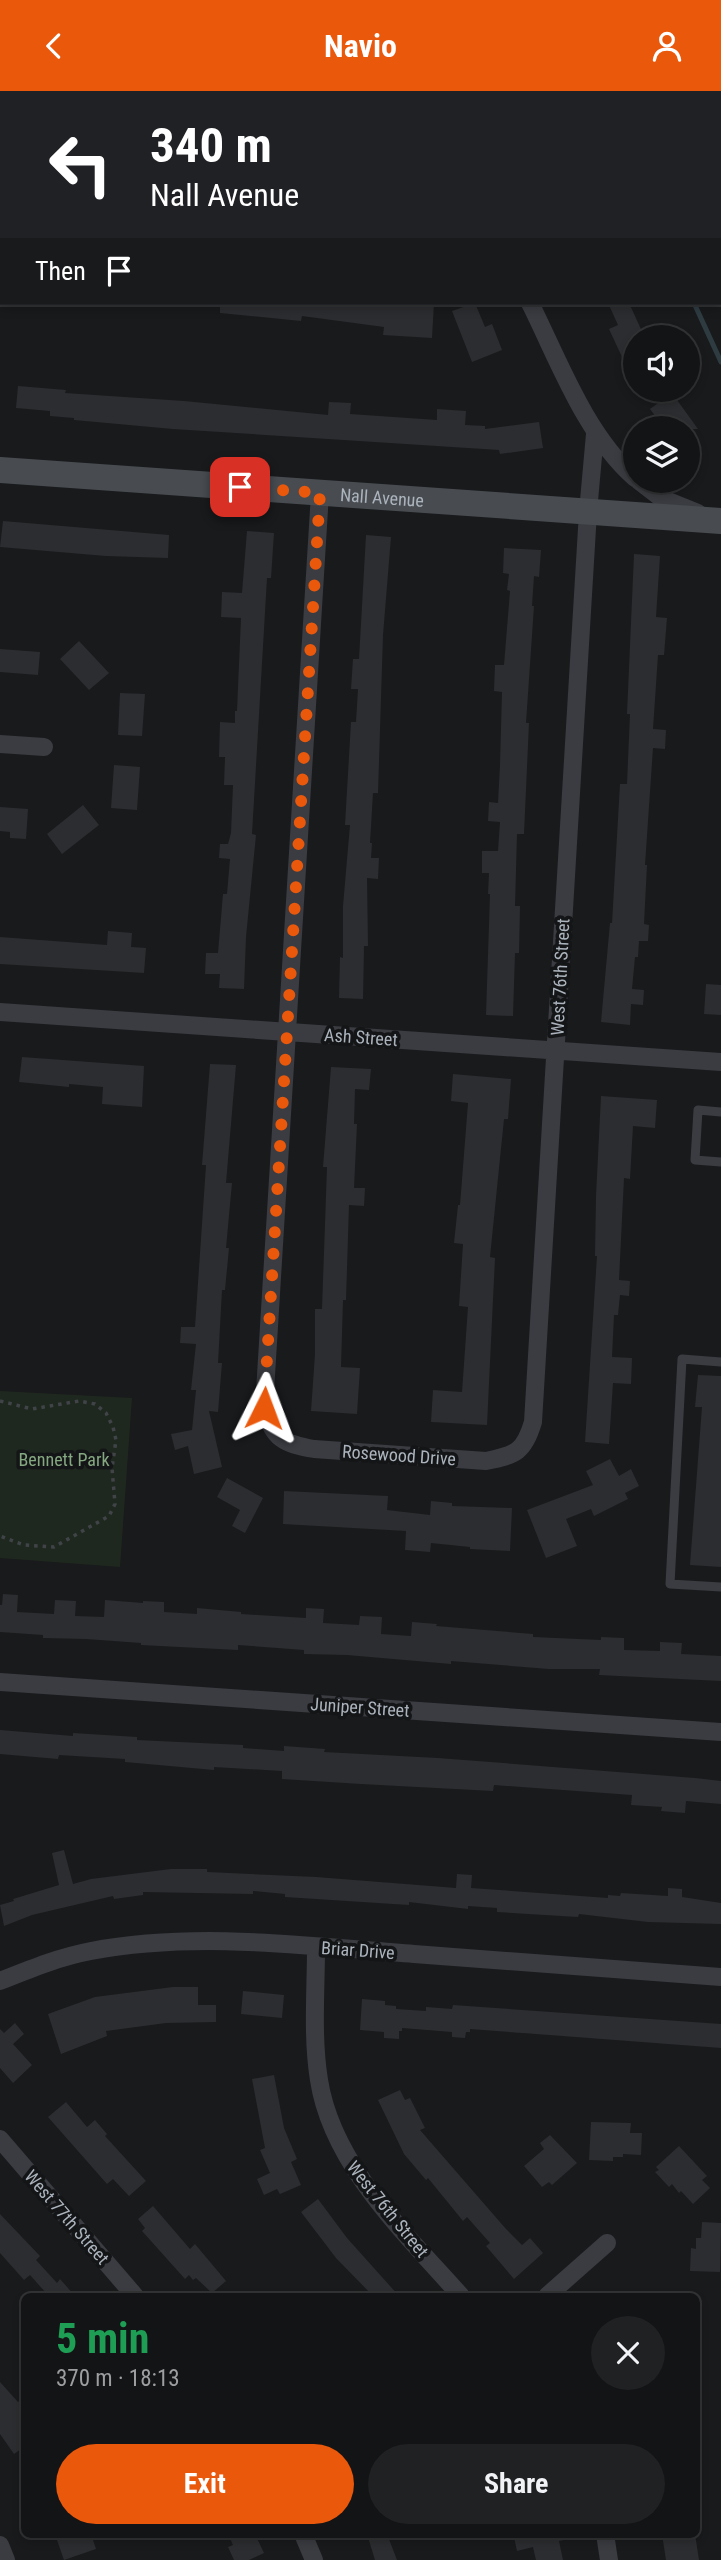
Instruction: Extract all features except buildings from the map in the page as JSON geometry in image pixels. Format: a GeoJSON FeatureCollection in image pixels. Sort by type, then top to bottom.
{"type":"FeatureCollection","features":[{"type":"Feature","properties":{"kind":"main road","name":"Nall Avenue"},"geometry":{"type":"LineString","coordinates":[[0,470],[721,521]]}},
{"type":"Feature","properties":{"kind":"street"},"geometry":{"type":"LineString","coordinates":[[531,305],[596,434],[623,466]]}},
{"type":"Feature","properties":{"kind":"street","name":"West 76th Street"},"geometry":{"type":"LineString","coordinates":[[527,1442],[533,1422],[588,512],[596,434]]}},
{"type":"Feature","properties":{"kind":"street"},"geometry":{"type":"LineString","coordinates":[[287,1031],[320,493]]}},
{"type":"Feature","properties":{"kind":"street"},"geometry":{"type":"LineString","coordinates":[[655,493],[721,521]]}},
{"type":"Feature","properties":{"kind":"street"},"geometry":{"type":"LineString","coordinates":[[0,744],[44,747]]}},
{"type":"Feature","properties":{"kind":"street","name":"Ash Street"},"geometry":{"type":"LineString","coordinates":[[0,1012],[721,1062]]}},
{"type":"Feature","properties":{"kind":"street","name":"Rosewood Drive"},"geometry":{"type":"LineString","coordinates":[[287,1031],[264,1408],[272,1430],[286,1444],[314,1449],[486,1461],[513,1455],[527,1442]]}},
{"type":"Feature","properties":{"kind":"street","name":"Juniper Street"},"geometry":{"type":"LineString","coordinates":[[0,1682],[721,1732]]}},
{"type":"Feature","properties":{"kind":"street","name":"Briar Drive"},"geometry":{"type":"LineString","coordinates":[[0,1980],[41,1964],[89,1951],[141,1943],[215,1942],[721,1977]]}},
{"type":"Feature","properties":{"kind":"street","name":"West 76th Street"},"geometry":{"type":"LineString","coordinates":[[316,1947],[316,2056],[331,2127],[341,2149],[360,2178],[458,2293]]}},
{"type":"Feature","properties":{"kind":"street","name":"West 77th Street"},"geometry":{"type":"LineString","coordinates":[[0,2139],[132,2293]]}},
{"type":"Feature","properties":{"kind":"street"},"geometry":{"type":"LineString","coordinates":[[550,2293],[607,2243]]}},
{"type":"Feature","properties":{"kind":"street"},"geometry":{"type":"LineString","coordinates":[[305,2538],[314,2560]]}},
{"type":"Feature","properties":{"kind":"street"},"geometry":{"type":"LineString","coordinates":[[606,2538],[609,2560]]}},
{"type":"Feature","properties":{"kind":"street"},"geometry":{"type":"LineString","coordinates":[[0,2545],[6,2560]]}},
{"type":"Feature","properties":{"kind":"lane"},"geometry":{"type":"LineString","coordinates":[[721,1112],[698,1110],[695,1160],[721,1161]]}},
{"type":"Feature","properties":{"kind":"lane"},"geometry":{"type":"LineString","coordinates":[[721,1362],[682,1359],[670,1584],[721,1587]]}},
{"type":"Feature","properties":{"kind":"path"},"geometry":{"type":"LineString","coordinates":[[0,1401],[32,1409],[79,1401],[101,1407],[113,1427],[116,1440],[112,1476],[116,1496],[109,1516],[59,1546],[24,1545],[0,1536]]}},
{"type":"Feature","properties":{"kind":"green space","name":"Bennett Park"},"geometry":{"type":"Polygon","coordinates":[[[0,1391],[132,1398],[120,1567],[0,1558],[0,1391]]]}},
{"type":"Feature","properties":{"kind":"waterway"},"geometry":{"type":"LineString","coordinates":[[695,305],[721,362]]}},
{"type":"Feature","properties":{"kind":"route"},"geometry":{"type":"LineString","coordinates":[[240,487],[320,493],[264,1408]]}}]}
